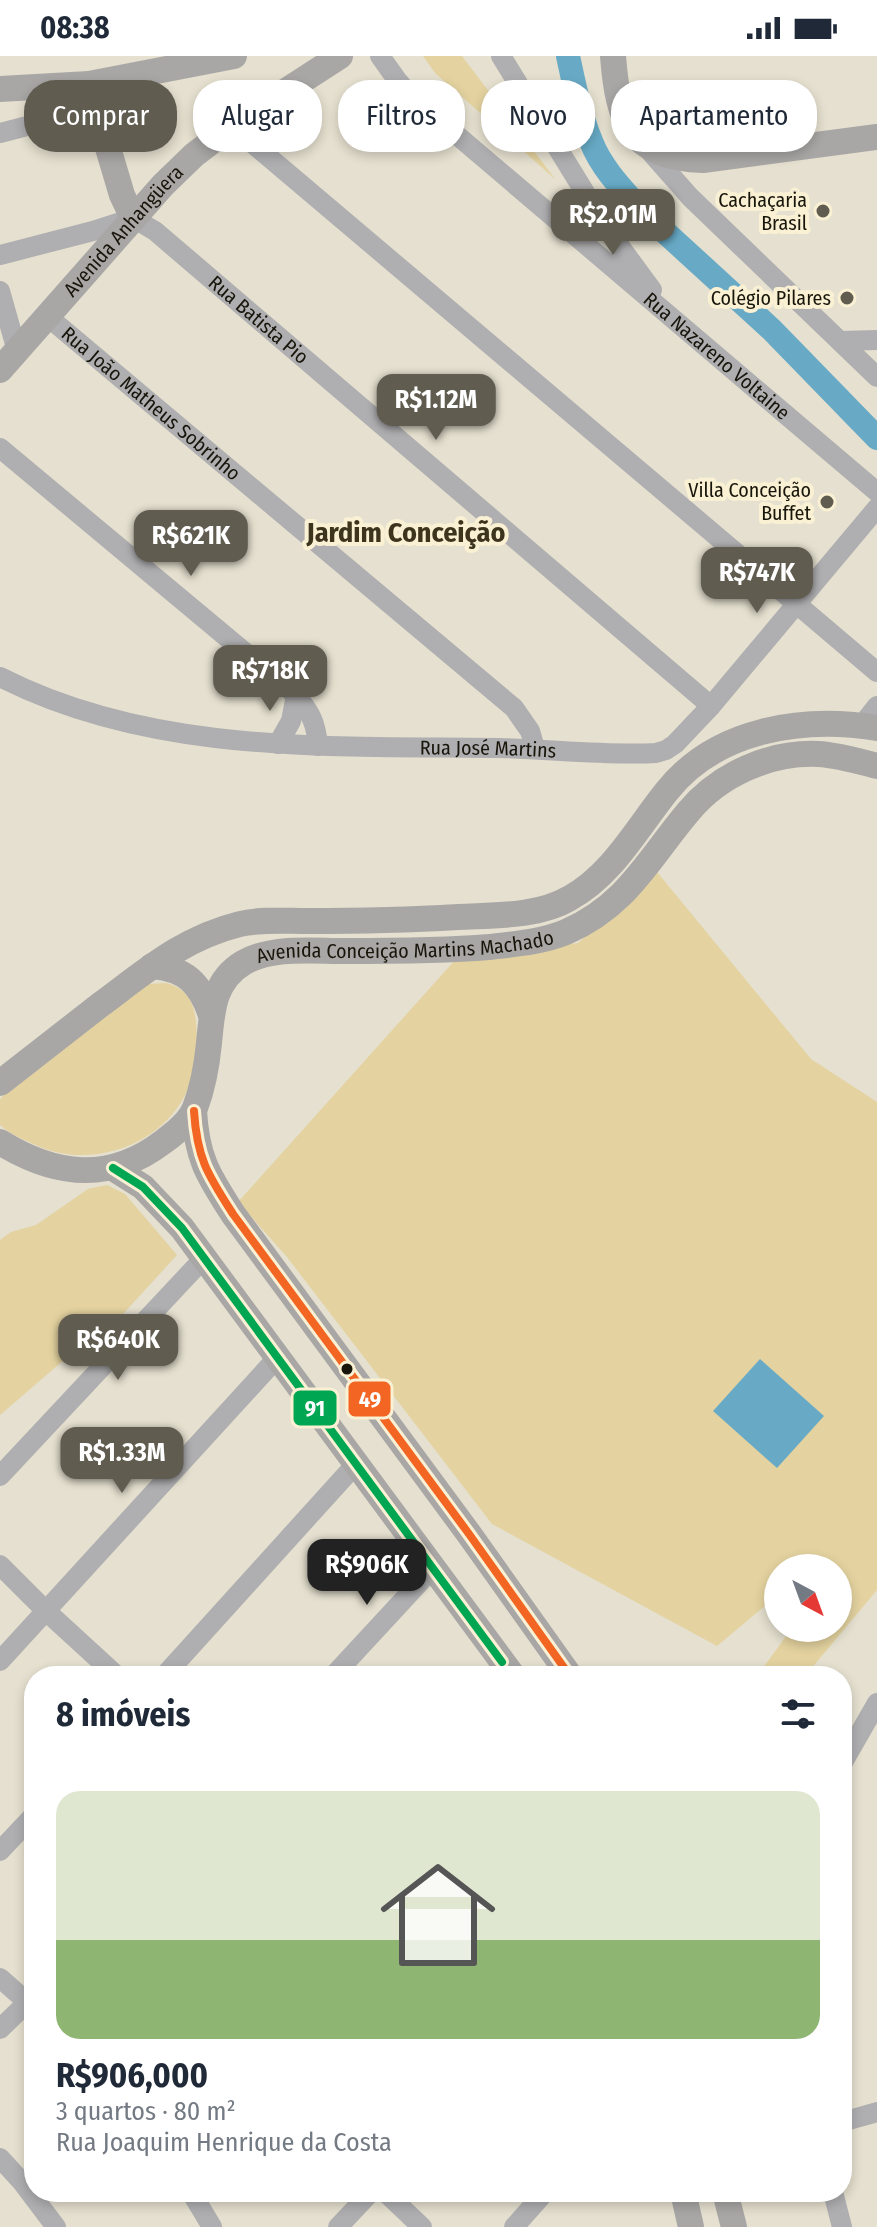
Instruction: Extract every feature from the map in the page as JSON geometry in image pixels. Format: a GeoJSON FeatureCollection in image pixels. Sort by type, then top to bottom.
{"type":"FeatureCollection","features":[{"type":"Feature","properties":{"kind":"main road"},"geometry":{"type":"LineString","coordinates":[[149,80],[234,56]]}},
{"type":"Feature","properties":{"kind":"main road","name":"Avenida Anhangüera"},"geometry":{"type":"LineString","coordinates":[[303,80],[340,56]]}},
{"type":"Feature","properties":{"kind":"main road"},"geometry":{"type":"LineString","coordinates":[[614,58],[615,80]]}},
{"type":"Feature","properties":{"kind":"main road"},"geometry":{"type":"LineString","coordinates":[[0,89],[24,91]]}},
{"type":"Feature","properties":{"kind":"main road"},"geometry":{"type":"LineString","coordinates":[[656,152],[679,159],[703,160],[877,137]]}},
{"type":"Feature","properties":{"kind":"main road"},"geometry":{"type":"LineString","coordinates":[[109,152],[122,195],[133,218]]}},
{"type":"Feature","properties":{"kind":"main road","name":"Avenida Anhangüera"},"geometry":{"type":"LineString","coordinates":[[7,351],[47,316],[163,185],[198,152]]}},
{"type":"Feature","properties":{"kind":"main road","name":"Avenida Conceição Martins Machado"},"geometry":{"type":"LineString","coordinates":[[0,1083],[152,966],[206,934],[244,923],[472,917],[549,906],[569,899],[601,874],[667,790],[701,758],[759,732],[872,720]]}},
{"type":"Feature","properties":{"kind":"main road","name":"Avenida Conceição Martins Machado"},"geometry":{"type":"LineString","coordinates":[[194,1111],[207,1063],[211,1015],[217,993],[225,978],[242,963],[263,955],[288,951],[465,949],[517,944],[564,932],[591,919],[617,900],[635,882],[689,810],[708,792],[751,766],[775,758],[821,754],[877,766]]}},
{"type":"Feature","properties":{"kind":"main road"},"geometry":{"type":"LineString","coordinates":[[848,758],[877,757]]}},
{"type":"Feature","properties":{"kind":"main road"},"geometry":{"type":"LineString","coordinates":[[152,966],[166,967],[191,980],[200,990],[211,1015]]}},
{"type":"Feature","properties":{"kind":"main road"},"geometry":{"type":"LineString","coordinates":[[0,1142],[39,1162],[65,1168],[93,1171],[113,1168],[149,1152],[182,1126],[194,1111]]}},
{"type":"Feature","properties":{"kind":"main road"},"geometry":{"type":"LineString","coordinates":[[194,1111],[200,1156],[233,1214],[563,1666]]}},
{"type":"Feature","properties":{"kind":"main road"},"geometry":{"type":"LineString","coordinates":[[113,1168],[151,1194],[182,1228],[502,1666]]}},
{"type":"Feature","properties":{"kind":"main road"},"geometry":{"type":"LineString","coordinates":[[684,2202],[687,2224]]}},
{"type":"Feature","properties":{"kind":"main road"},"geometry":{"type":"LineString","coordinates":[[728,2202],[734,2227]]}},
{"type":"Feature","properties":{"kind":"street","name":"Rua Nazareno Voltaine"},"geometry":{"type":"LineString","coordinates":[[380,56],[412,97],[877,492]]}},
{"type":"Feature","properties":{"kind":"street"},"geometry":{"type":"LineString","coordinates":[[501,56],[608,230],[673,319]]}},
{"type":"Feature","properties":{"kind":"street"},"geometry":{"type":"LineString","coordinates":[[0,133],[24,123]]}},
{"type":"Feature","properties":{"kind":"street"},"geometry":{"type":"LineString","coordinates":[[263,152],[877,672]]}},
{"type":"Feature","properties":{"kind":"street"},"geometry":{"type":"LineString","coordinates":[[650,152],[690,197],[877,377]]}},
{"type":"Feature","properties":{"kind":"street"},"geometry":{"type":"LineString","coordinates":[[690,197],[686,176],[692,167],[703,160]]}},
{"type":"Feature","properties":{"kind":"street"},"geometry":{"type":"LineString","coordinates":[[0,255],[133,218]]}},
{"type":"Feature","properties":{"kind":"street","name":"Rua Batista Pio"},"geometry":{"type":"LineString","coordinates":[[133,218],[155,231],[711,706]]}},
{"type":"Feature","properties":{"kind":"street"},"geometry":{"type":"LineString","coordinates":[[588,245],[600,240],[608,230]]}},
{"type":"Feature","properties":{"kind":"street"},"geometry":{"type":"LineString","coordinates":[[0,291],[7,351]]}},
{"type":"Feature","properties":{"kind":"street","name":"Rua João Matheus Sobrinho"},"geometry":{"type":"LineString","coordinates":[[47,316],[514,708],[524,719],[535,748]]}},
{"type":"Feature","properties":{"kind":"street"},"geometry":{"type":"LineString","coordinates":[[841,341],[877,340]]}},
{"type":"Feature","properties":{"kind":"street"},"geometry":{"type":"LineString","coordinates":[[0,448],[296,695],[310,712],[318,746]]}},
{"type":"Feature","properties":{"kind":"street","name":"Rua José Martins"},"geometry":{"type":"LineString","coordinates":[[0,677],[20,688],[127,723],[231,740],[318,746],[535,748],[656,753],[675,744],[711,706],[877,508]]}},
{"type":"Feature","properties":{"kind":"street"},"geometry":{"type":"LineString","coordinates":[[278,744],[291,721],[296,695]]}},
{"type":"Feature","properties":{"kind":"street"},"geometry":{"type":"LineString","coordinates":[[498,748],[510,729],[514,708]]}},
{"type":"Feature","properties":{"kind":"street"},"geometry":{"type":"LineString","coordinates":[[0,1476],[204,1258]]}},
{"type":"Feature","properties":{"kind":"street"},"geometry":{"type":"LineString","coordinates":[[0,1661],[277,1358]]}},
{"type":"Feature","properties":{"kind":"street"},"geometry":{"type":"LineString","coordinates":[[173,1666],[355,1465]]}},
{"type":"Feature","properties":{"kind":"street"},"geometry":{"type":"LineString","coordinates":[[0,1565],[106,1666]]}},
{"type":"Feature","properties":{"kind":"street"},"geometry":{"type":"LineString","coordinates":[[342,1666],[432,1569]]}},
{"type":"Feature","properties":{"kind":"street"},"geometry":{"type":"LineString","coordinates":[[852,1747],[877,1703]]}},
{"type":"Feature","properties":{"kind":"street"},"geometry":{"type":"LineString","coordinates":[[0,1851],[24,1826]]}},
{"type":"Feature","properties":{"kind":"street"},"geometry":{"type":"LineString","coordinates":[[0,1978],[24,1996]]}},
{"type":"Feature","properties":{"kind":"street"},"geometry":{"type":"LineString","coordinates":[[0,2029],[24,2009]]}},
{"type":"Feature","properties":{"kind":"street"},"geometry":{"type":"LineString","coordinates":[[852,2119],[877,2112]]}},
{"type":"Feature","properties":{"kind":"street"},"geometry":{"type":"LineString","coordinates":[[0,2158],[24,2185]]}},
{"type":"Feature","properties":{"kind":"street"},"geometry":{"type":"LineString","coordinates":[[37,2202],[56,2227]]}},
{"type":"Feature","properties":{"kind":"street"},"geometry":{"type":"LineString","coordinates":[[198,2202],[212,2227]]}},
{"type":"Feature","properties":{"kind":"street"},"geometry":{"type":"LineString","coordinates":[[338,2227],[362,2202]]}},
{"type":"Feature","properties":{"kind":"street"},"geometry":{"type":"LineString","coordinates":[[396,2202],[422,2227]]}},
{"type":"Feature","properties":{"kind":"street"},"geometry":{"type":"LineString","coordinates":[[514,2227],[536,2202]]}},
{"type":"Feature","properties":{"kind":"street"},"geometry":{"type":"LineString","coordinates":[[836,2202],[842,2227]]}},
{"type":"Feature","properties":{"kind":"shaded area"},"geometry":{"type":"Polygon","coordinates":[[[423,56],[462,56],[481,81],[481,114],[465,100],[465,80],[443,80],[423,56]]]}},
{"type":"Feature","properties":{"kind":"shaded area"},"geometry":{"type":"Polygon","coordinates":[[[524,152],[535,152],[555,179],[524,152]]]}},
{"type":"Feature","properties":{"kind":"shaded area"},"geometry":{"type":"Polygon","coordinates":[[[657,872],[811,1059],[877,1102],[877,1590],[852,1620],[852,1554],[764,1554],[764,1607],[717,1646],[492,1524],[287,1257],[238,1202],[456,959],[578,943],[657,872]]]}},
{"type":"Feature","properties":{"kind":"shaded area"},"geometry":{"type":"Polygon","coordinates":[[[166,983],[185,993],[194,1009],[197,1048],[188,1089],[177,1109],[162,1125],[124,1148],[80,1155],[59,1153],[38,1146],[0,1125],[0,1100],[8,1087],[145,984],[166,983]]]}},
{"type":"Feature","properties":{"kind":"shaded area"},"geometry":{"type":"Polygon","coordinates":[[[107,1185],[125,1194],[177,1255],[79,1362],[65,1359],[0,1415],[0,1240],[11,1232],[36,1225],[88,1189],[107,1185]]]}},
{"type":"Feature","properties":{"kind":"shaded area"},"geometry":{"type":"Polygon","coordinates":[[[782,1642],[833,1642],[813,1666],[764,1666],[782,1642]]]}},
{"type":"Feature","properties":{"kind":"water"},"geometry":{"type":"Polygon","coordinates":[[[760,1359],[824,1416],[777,1468],[713,1411],[760,1359]]]}},
{"type":"Feature","properties":{"kind":"waterway"},"geometry":{"type":"LineString","coordinates":[[568,56],[587,131],[595,151],[614,179],[643,212],[772,330],[877,438]]}},
{"type":"Feature","properties":{"kind":"transit line","name":"49"},"geometry":{"type":"LineString","coordinates":[[194,1111],[205,1166],[233,1214],[563,1666]]}},
{"type":"Feature","properties":{"kind":"transit line","name":"91"},"geometry":{"type":"LineString","coordinates":[[113,1168],[143,1187],[182,1228],[502,1662]]}},
{"type":"Feature","properties":{"kind":"place","name":"Cachaçaria Brasil"},"geometry":{"type":"Point","coordinates":[823,211]}},
{"type":"Feature","properties":{"kind":"place","name":"Colégio Pilares"},"geometry":{"type":"Point","coordinates":[847,298]}},
{"type":"Feature","properties":{"kind":"place","name":"Villa Conceição Buffet"},"geometry":{"type":"Point","coordinates":[827,502]}},
{"type":"Feature","properties":{"kind":"district","name":"Jardim Conceição"},"geometry":{"type":"Point","coordinates":[406,532]}}]}
